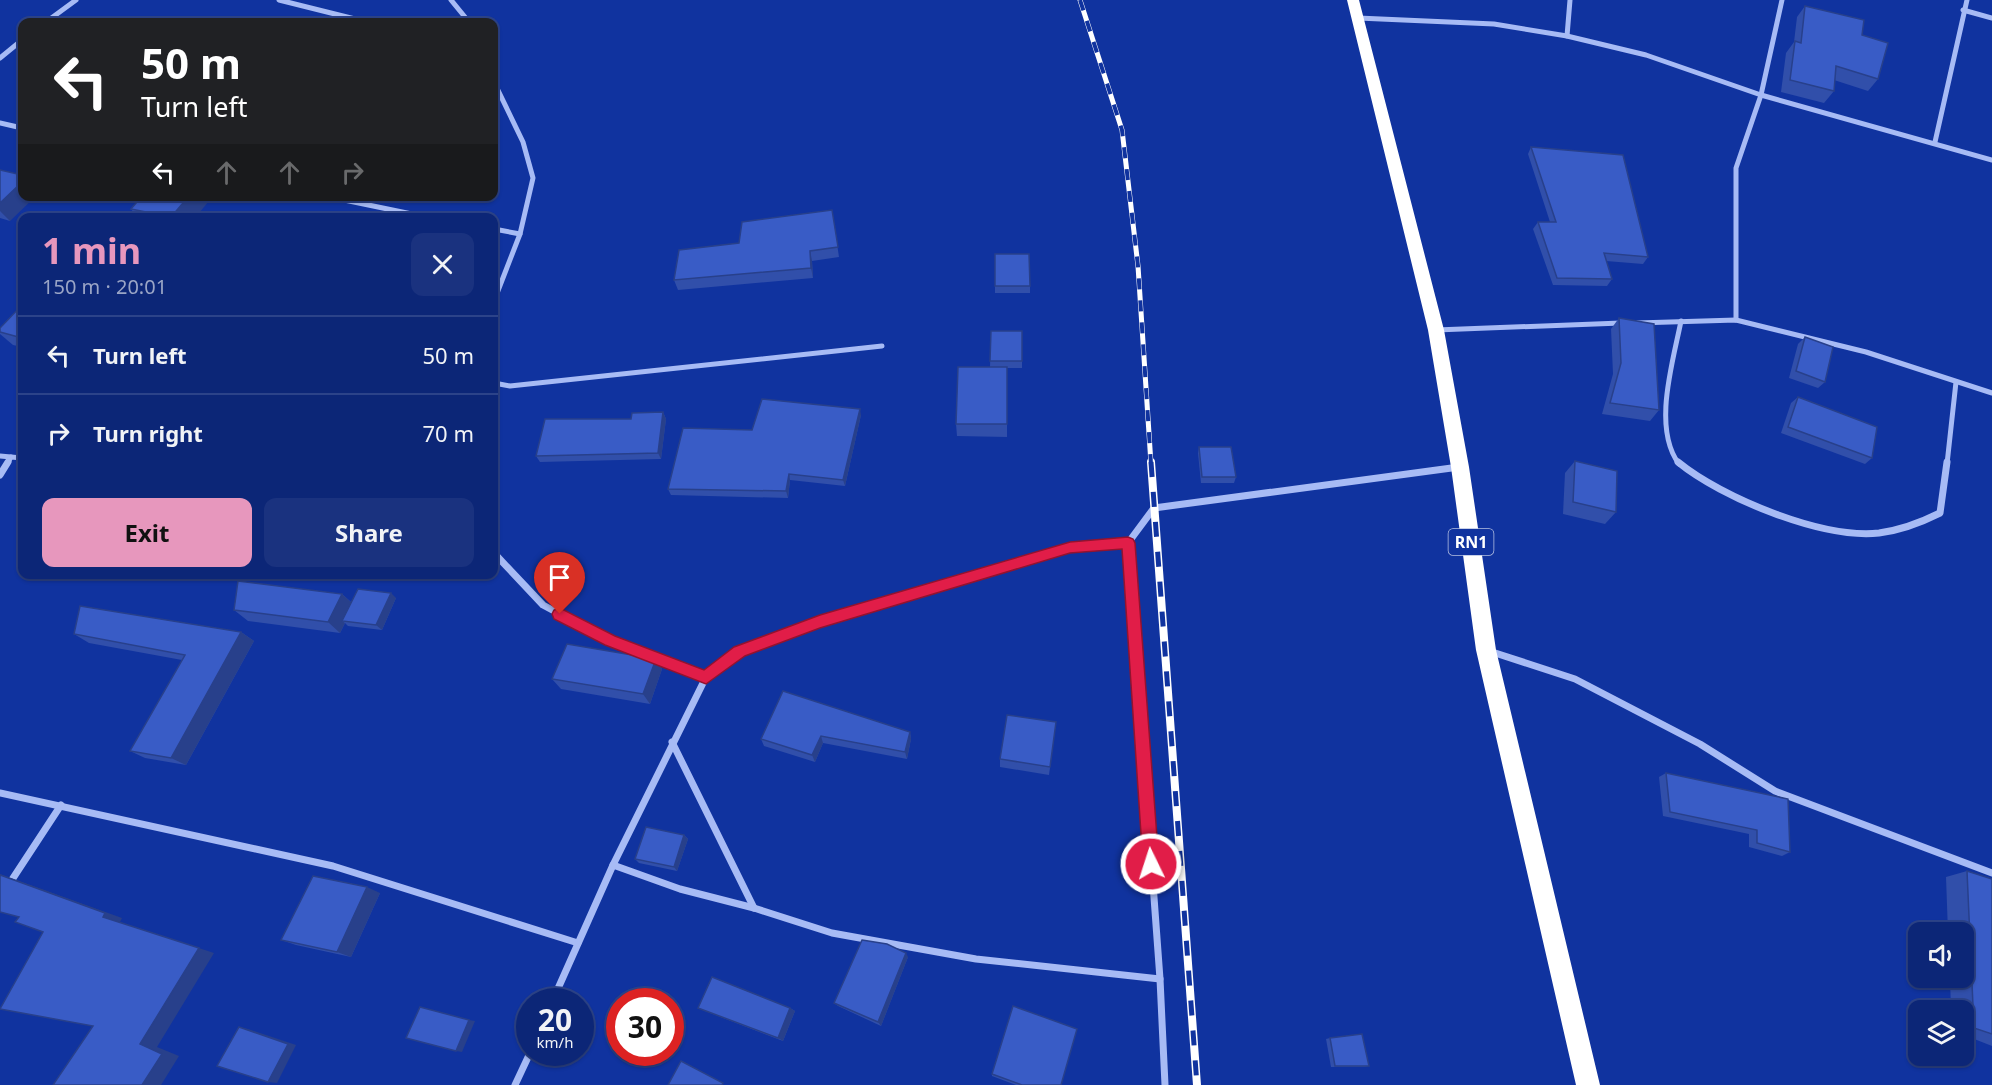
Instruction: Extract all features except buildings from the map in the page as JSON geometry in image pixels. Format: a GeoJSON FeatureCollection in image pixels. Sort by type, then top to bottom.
{"type":"FeatureCollection","features":[{"type":"Feature","properties":{"kind":"highway","name":"RN1"},"geometry":{"type":"LineString","coordinates":[[1355,9],[1436,330],[1460,467],[1486,650],[1588,1085]]}},
{"type":"Feature","properties":{"kind":"street"},"geometry":{"type":"LineString","coordinates":[[51,18],[76,0]]}},
{"type":"Feature","properties":{"kind":"street"},"geometry":{"type":"LineString","coordinates":[[279,0],[351,18]]}},
{"type":"Feature","properties":{"kind":"street"},"geometry":{"type":"LineString","coordinates":[[451,0],[467,18]]}},
{"type":"Feature","properties":{"kind":"street"},"geometry":{"type":"LineString","coordinates":[[1567,36],[1570,0]]}},
{"type":"Feature","properties":{"kind":"street"},"geometry":{"type":"LineString","coordinates":[[1737,320],[1736,168],[1761,95],[1782,0]]}},
{"type":"Feature","properties":{"kind":"street"},"geometry":{"type":"LineString","coordinates":[[1935,142],[1967,0]]}},
{"type":"Feature","properties":{"kind":"street"},"geometry":{"type":"LineString","coordinates":[[1355,9],[1494,24],[1567,36],[1646,55],[1761,95],[1935,142],[1992,160]]}},
{"type":"Feature","properties":{"kind":"street"},"geometry":{"type":"LineString","coordinates":[[1963,10],[1992,18]]}},
{"type":"Feature","properties":{"kind":"street"},"geometry":{"type":"LineString","coordinates":[[0,58],[18,43]]}},
{"type":"Feature","properties":{"kind":"street"},"geometry":{"type":"LineString","coordinates":[[498,90],[523,142],[533,178],[520,234],[498,291]]}},
{"type":"Feature","properties":{"kind":"street"},"geometry":{"type":"LineString","coordinates":[[0,123],[18,127]]}},
{"type":"Feature","properties":{"kind":"street"},"geometry":{"type":"LineString","coordinates":[[349,201],[407,213]]}},
{"type":"Feature","properties":{"kind":"street"},"geometry":{"type":"LineString","coordinates":[[498,230],[520,234]]}},
{"type":"Feature","properties":{"kind":"street"},"geometry":{"type":"LineString","coordinates":[[1436,330],[1737,320],[1866,352],[1992,393]]}},
{"type":"Feature","properties":{"kind":"street"},"geometry":{"type":"LineString","coordinates":[[1681,321],[1665,404],[1670,449],[1678,463],[1708,484],[1785,518],[1848,532],[1877,533],[1908,528],[1940,513],[1954,417],[1956,382]]}},
{"type":"Feature","properties":{"kind":"street"},"geometry":{"type":"LineString","coordinates":[[498,384],[510,386],[642,373],[799,352],[882,346]]}},
{"type":"Feature","properties":{"kind":"street"},"geometry":{"type":"LineString","coordinates":[[0,456],[18,458]]}},
{"type":"Feature","properties":{"kind":"street"},"geometry":{"type":"LineString","coordinates":[[0,475],[11,457]]}},
{"type":"Feature","properties":{"kind":"street"},"geometry":{"type":"LineString","coordinates":[[1165,1085],[1160,979],[1128,543],[1154,508],[1460,467]]}},
{"type":"Feature","properties":{"kind":"street"},"geometry":{"type":"LineString","coordinates":[[558,988],[613,864],[706,677],[740,652],[820,622],[1070,548],[1128,543]]}},
{"type":"Feature","properties":{"kind":"street"},"geometry":{"type":"LineString","coordinates":[[498,557],[543,605],[610,641],[706,677]]}},
{"type":"Feature","properties":{"kind":"street"},"geometry":{"type":"LineString","coordinates":[[1486,650],[1575,679],[1700,744],[1775,791],[1992,873]]}},
{"type":"Feature","properties":{"kind":"street"},"geometry":{"type":"LineString","coordinates":[[672,742],[754,908]]}},
{"type":"Feature","properties":{"kind":"street"},"geometry":{"type":"LineString","coordinates":[[0,793],[333,866],[578,943]]}},
{"type":"Feature","properties":{"kind":"street"},"geometry":{"type":"LineString","coordinates":[[0,898],[61,805]]}},
{"type":"Feature","properties":{"kind":"street"},"geometry":{"type":"LineString","coordinates":[[613,864],[680,889],[754,908],[832,933],[976,959],[1160,979]]}},
{"type":"Feature","properties":{"kind":"street"},"geometry":{"type":"LineString","coordinates":[[515,1085],[524,1066]]}},
{"type":"Feature","properties":{"kind":"railway"},"geometry":{"type":"LineString","coordinates":[[1080,0],[1122,130],[1138,266],[1151,464]]}},
{"type":"Feature","properties":{"kind":"railway"},"geometry":{"type":"LineString","coordinates":[[1151,462],[1197,1085]]}},
{"type":"Feature","properties":{"kind":"route"},"geometry":{"type":"LineString","coordinates":[[560,614],[610,641],[706,677],[740,652],[820,622],[1070,548],[1128,543],[1151,864]]}}]}
